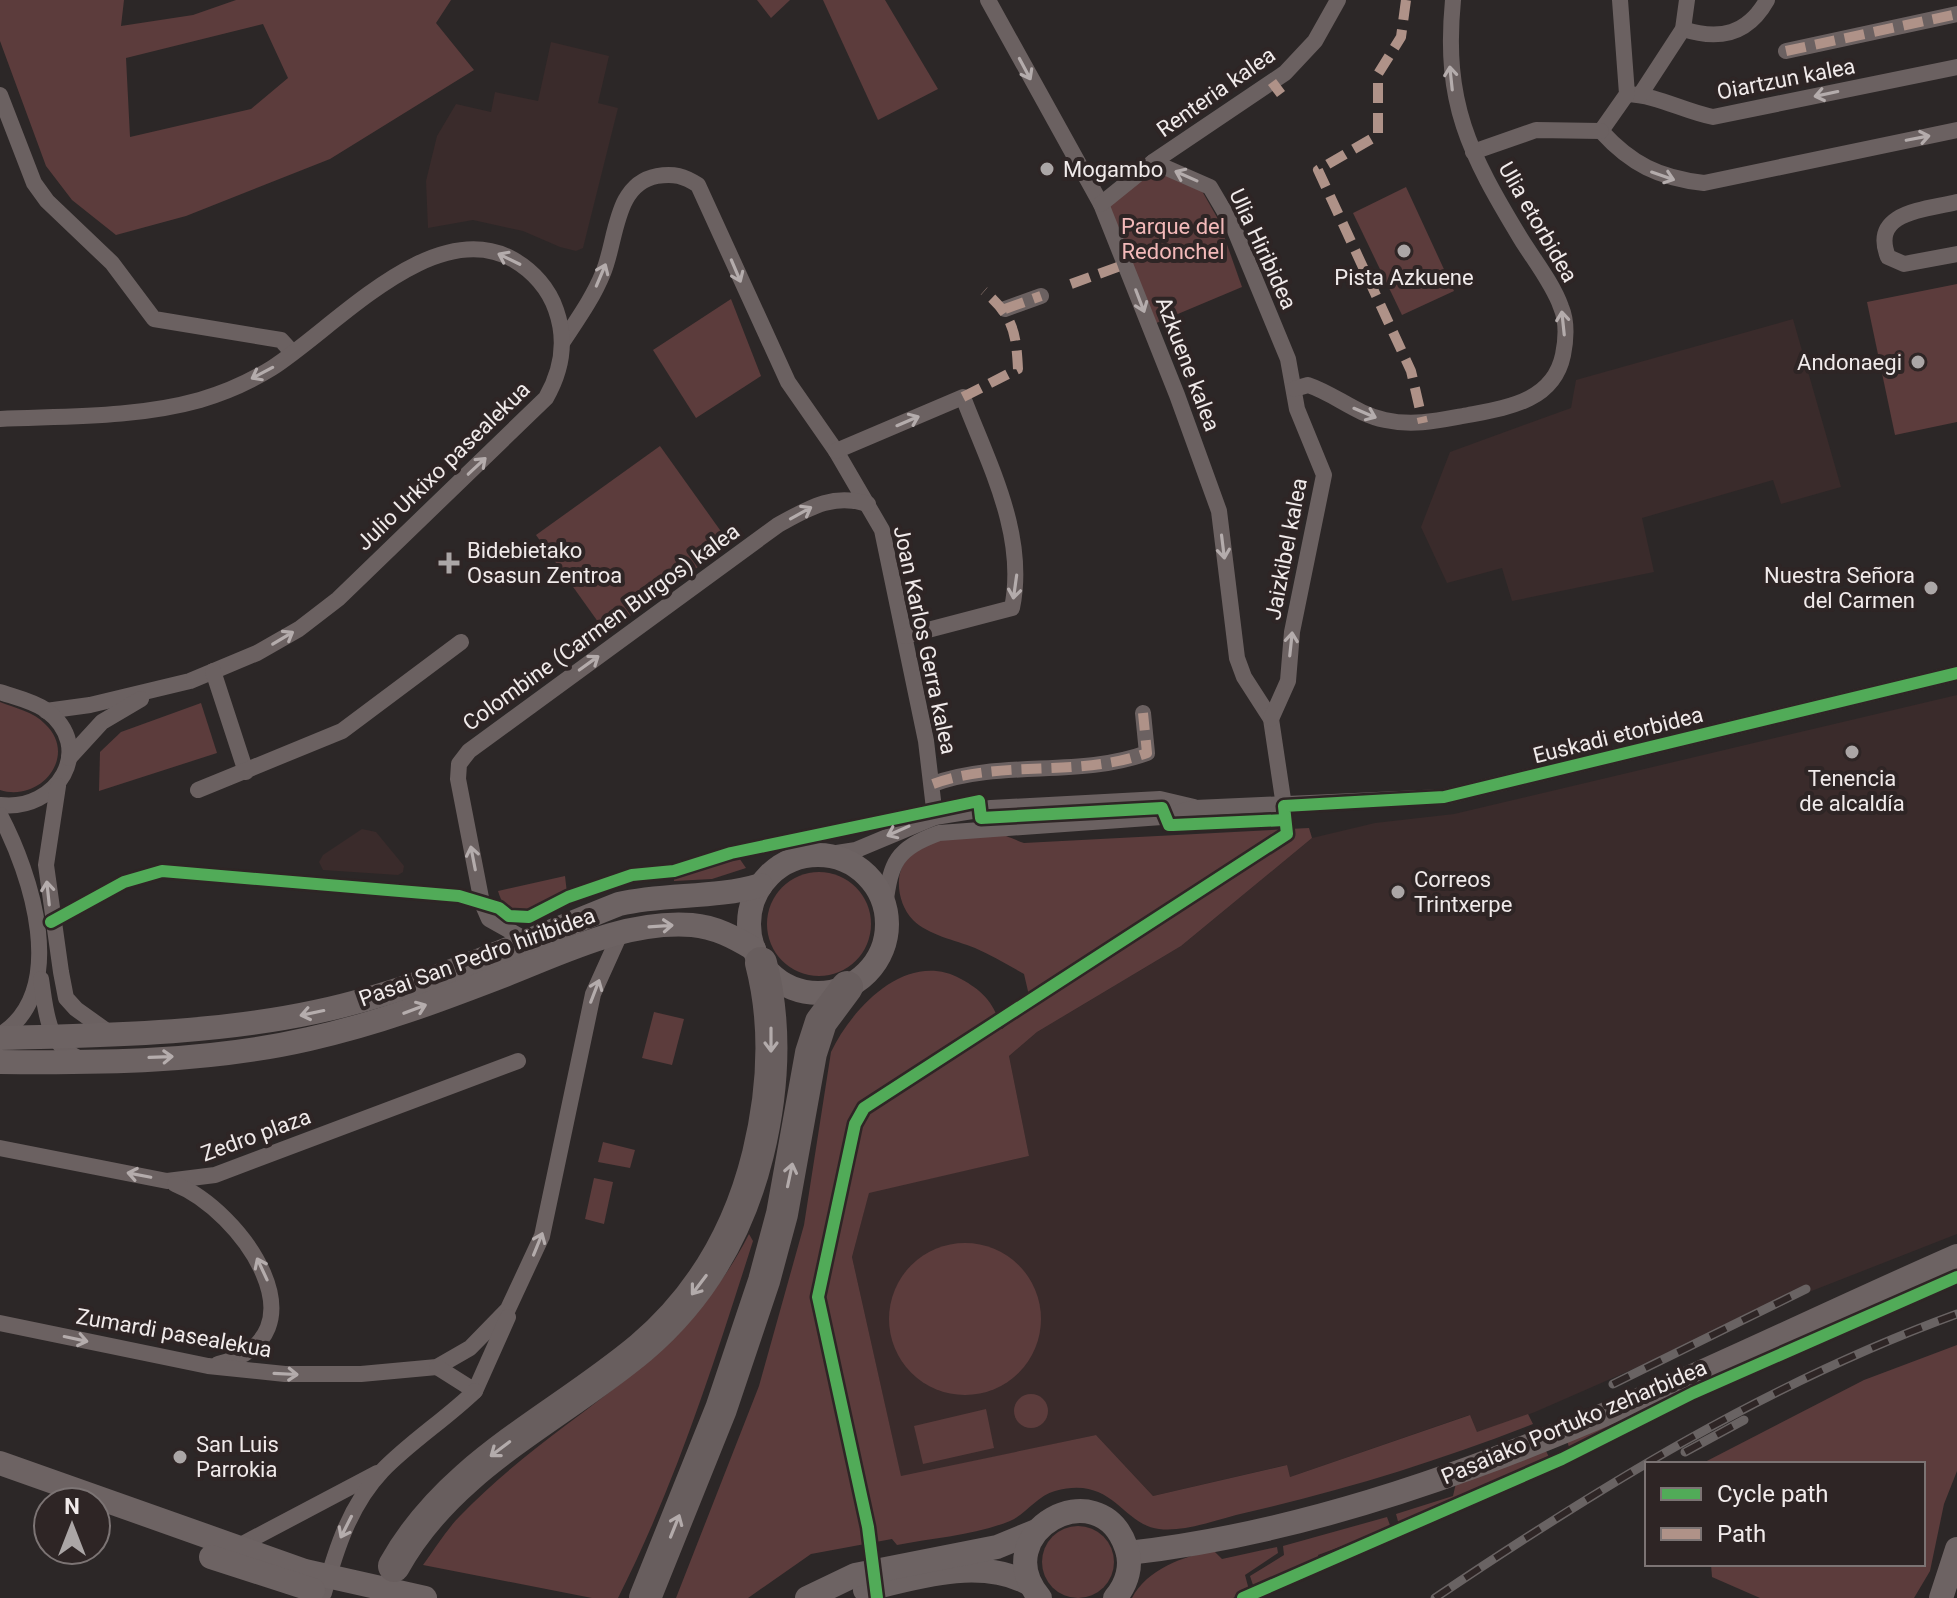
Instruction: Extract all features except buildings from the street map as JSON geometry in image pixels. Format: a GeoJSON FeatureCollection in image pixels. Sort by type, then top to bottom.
{"type":"FeatureCollection","features":[{"type":"Feature","properties":{"kind":"highway"},"geometry":{"type":"LineString","coordinates":[[394,1566],[419,1525],[458,1483],[640,1349],[680,1309],[712,1267],[746,1195],[766,1115],[771,1029],[757,956]]}},
{"type":"Feature","properties":{"kind":"highway"},"geometry":{"type":"LineString","coordinates":[[645,1598],[695,1478],[764,1281],[782,1214],[811,1053],[821,1022],[847,987]]}},
{"type":"Feature","properties":{"kind":"main road"},"geometry":{"type":"LineString","coordinates":[[824,855],[844,860],[862,871],[877,886],[885,906],[887,935],[882,951],[873,966],[847,987],[828,993],[790,987],[757,956],[749,923],[761,885],[786,863],[824,855]]}},
{"type":"Feature","properties":{"kind":"main road","name":"Pasai San Pedro hiribidea"},"geometry":{"type":"LineString","coordinates":[[0,1036],[212,1029],[317,1012],[407,986],[619,904],[654,897],[715,895],[761,885]]}},
{"type":"Feature","properties":{"kind":"main road","name":"Pasai San Pedro hiribidea"},"geometry":{"type":"LineString","coordinates":[[0,1062],[247,1051],[308,1040],[389,1020],[621,932],[666,925],[705,927],[757,956]]}},
{"type":"Feature","properties":{"kind":"main road","name":"Pasaiako Portuko zeharbidea"},"geometry":{"type":"LineString","coordinates":[[1128,1553],[1263,1529],[1440,1479],[1552,1436],[1957,1256]]}},
{"type":"Feature","properties":{"kind":"main road"},"geometry":{"type":"LineString","coordinates":[[0,1463],[234,1548],[333,1589]]}},
{"type":"Feature","properties":{"kind":"main road"},"geometry":{"type":"LineString","coordinates":[[0,1480],[32,1492]]}},
{"type":"Feature","properties":{"kind":"main road"},"geometry":{"type":"LineString","coordinates":[[807,1598],[855,1575],[1008,1545],[1036,1531],[1060,1513],[1089,1512],[1115,1526],[1128,1553],[1126,1580],[1115,1598]]}},
{"type":"Feature","properties":{"kind":"main road"},"geometry":{"type":"LineString","coordinates":[[112,1521],[245,1569],[333,1589],[425,1598]]}},
{"type":"Feature","properties":{"kind":"main road"},"geometry":{"type":"LineString","coordinates":[[1035,1591],[1025,1557],[1036,1531]]}},
{"type":"Feature","properties":{"kind":"main road"},"geometry":{"type":"LineString","coordinates":[[1941,1598],[1957,1549]]}},
{"type":"Feature","properties":{"kind":"main road"},"geometry":{"type":"LineString","coordinates":[[840,1598],[878,1586],[972,1569],[1002,1572],[1035,1591]]}},
{"type":"Feature","properties":{"kind":"street","name":"Azkuene kalea"},"geometry":{"type":"LineString","coordinates":[[988,0],[1101,204],[1219,511],[1237,658],[1244,677],[1271,719]]}},
{"type":"Feature","properties":{"kind":"street","name":"Renteria kalea"},"geometry":{"type":"LineString","coordinates":[[1101,204],[1153,162],[1285,73],[1315,41],[1338,0]]}},
{"type":"Feature","properties":{"kind":"street","name":"Ulia etorbidea"},"geometry":{"type":"LineString","coordinates":[[1294,389],[1308,385],[1360,412],[1414,424],[1508,407],[1531,399],[1549,385],[1560,370],[1565,347],[1561,306],[1462,128],[1452,84],[1449,39],[1453,0]]}},
{"type":"Feature","properties":{"kind":"street"},"geometry":{"type":"LineString","coordinates":[[1620,0],[1633,94]]}},
{"type":"Feature","properties":{"kind":"street"},"geometry":{"type":"LineString","coordinates":[[1601,131],[1683,29],[1687,0]]}},
{"type":"Feature","properties":{"kind":"street"},"geometry":{"type":"LineString","coordinates":[[1683,29],[1700,34],[1734,33],[1748,26],[1767,0]]}},
{"type":"Feature","properties":{"kind":"street"},"geometry":{"type":"LineString","coordinates":[[1786,51],[1957,14]]}},
{"type":"Feature","properties":{"kind":"street","name":"Oiartzun kalea"},"geometry":{"type":"LineString","coordinates":[[1633,94],[1713,117],[1957,67]]}},
{"type":"Feature","properties":{"kind":"street"},"geometry":{"type":"LineString","coordinates":[[0,95],[34,183],[47,201],[112,263],[154,319],[281,340],[291,351]]}},
{"type":"Feature","properties":{"kind":"street"},"geometry":{"type":"LineString","coordinates":[[1473,152],[1536,130],[1601,131],[1624,156],[1647,170],[1674,180],[1704,183],[1957,130]]}},
{"type":"Feature","properties":{"kind":"street","name":"Ulia Hiribidea"},"geometry":{"type":"LineString","coordinates":[[1153,162],[1210,187],[1233,226],[1288,359],[1294,389]]}},
{"type":"Feature","properties":{"kind":"street","name":"Joan Karlos Gerra kalea"},"geometry":{"type":"LineString","coordinates":[[562,343],[604,271],[619,211],[632,188],[650,177],[670,173],[698,185],[788,382],[836,451],[882,530],[890,557],[933,784],[935,817]]}},
{"type":"Feature","properties":{"kind":"street"},"geometry":{"type":"LineString","coordinates":[[1957,202],[1893,219],[1887,226],[1885,249],[1888,257],[1904,264],[1957,254]]}},
{"type":"Feature","properties":{"kind":"street","name":"Julio Urkixo pasealekua"},"geometry":{"type":"LineString","coordinates":[[0,419],[129,413],[201,399],[259,375],[428,256],[469,248],[506,256],[536,278],[555,308],[562,343],[554,385],[530,417],[338,599],[280,640],[213,671],[160,689],[72,709],[46,711]]}},
{"type":"Feature","properties":{"kind":"street"},"geometry":{"type":"LineString","coordinates":[[1005,309],[1041,296]]}},
{"type":"Feature","properties":{"kind":"street","name":"Jaizkibel kalea"},"geometry":{"type":"LineString","coordinates":[[1271,719],[1288,681],[1292,632],[1324,475],[1297,409],[1294,389]]}},
{"type":"Feature","properties":{"kind":"street"},"geometry":{"type":"LineString","coordinates":[[836,451],[963,397],[1012,530],[1017,580],[1012,608],[905,636]]}},
{"type":"Feature","properties":{"kind":"street","name":"Colombine (Carmen Burgos) kalea"},"geometry":{"type":"LineString","coordinates":[[526,940],[489,919],[482,903],[458,779],[459,764],[469,751],[778,525],[817,503],[836,498],[868,504]]}},
{"type":"Feature","properties":{"kind":"street"},"geometry":{"type":"LineString","coordinates":[[198,790],[342,731],[461,642]]}},
{"type":"Feature","properties":{"kind":"street"},"geometry":{"type":"LineString","coordinates":[[213,671],[246,772]]}},
{"type":"Feature","properties":{"kind":"street","name":"Euskadi etorbidea"},"geometry":{"type":"LineString","coordinates":[[885,906],[889,872],[899,854],[914,842],[939,833],[1162,817],[1195,808],[1444,797],[1957,673]]}},
{"type":"Feature","properties":{"kind":"street"},"geometry":{"type":"LineString","coordinates":[[1244,677],[1266,690],[1278,689],[1288,681]]}},
{"type":"Feature","properties":{"kind":"street","name":"Julio Urkixo pasealekua"},"geometry":{"type":"LineString","coordinates":[[69,758],[102,722],[160,689]]}},
{"type":"Feature","properties":{"kind":"street"},"geometry":{"type":"LineString","coordinates":[[0,692],[46,711],[64,735],[69,758],[58,786],[46,847],[46,886],[66,998],[65,1018],[53,1036],[25,1062]]}},
{"type":"Feature","properties":{"kind":"street"},"geometry":{"type":"LineString","coordinates":[[933,784],[992,773],[1116,764],[1147,753],[1143,713]]}},
{"type":"Feature","properties":{"kind":"street"},"geometry":{"type":"LineString","coordinates":[[1271,719],[1284,806]]}},
{"type":"Feature","properties":{"kind":"street"},"geometry":{"type":"LineString","coordinates":[[0,805],[28,804],[58,786]]}},
{"type":"Feature","properties":{"kind":"street","name":"Euskadi etorbidea"},"geometry":{"type":"LineString","coordinates":[[824,855],[856,850],[935,817],[991,808],[1160,799],[1195,808]]}},
{"type":"Feature","properties":{"kind":"street"},"geometry":{"type":"LineString","coordinates":[[0,815],[28,877],[40,973],[53,1036],[67,1053],[83,1060]]}},
{"type":"Feature","properties":{"kind":"street","name":"Zumardi pasealekua"},"geometry":{"type":"LineString","coordinates":[[234,1548],[382,1471],[475,1391],[542,1236],[593,994],[621,932]]}},
{"type":"Feature","properties":{"kind":"street"},"geometry":{"type":"LineString","coordinates":[[0,1036],[26,1011],[40,973]]}},
{"type":"Feature","properties":{"kind":"street"},"geometry":{"type":"LineString","coordinates":[[66,998],[86,1020],[112,1034]]}},
{"type":"Feature","properties":{"kind":"street","name":"Zedro plaza"},"geometry":{"type":"LineString","coordinates":[[0,1148],[167,1181],[215,1175],[518,1061]]}},
{"type":"Feature","properties":{"kind":"street"},"geometry":{"type":"LineString","coordinates":[[211,1206],[208,1189],[215,1175]]}},
{"type":"Feature","properties":{"kind":"street"},"geometry":{"type":"LineString","coordinates":[[167,1181],[211,1206],[250,1246],[262,1265],[271,1290],[271,1309],[265,1329],[254,1346],[234,1360],[208,1366]]}},
{"type":"Feature","properties":{"kind":"street","name":"Zumardi pasealekua"},"geometry":{"type":"LineString","coordinates":[[0,1323],[208,1366],[323,1376],[437,1367],[485,1336],[517,1294]]}},
{"type":"Feature","properties":{"kind":"street"},"geometry":{"type":"LineString","coordinates":[[437,1367],[475,1391]]}},
{"type":"Feature","properties":{"kind":"street","name":"Zumardi pasealekua"},"geometry":{"type":"LineString","coordinates":[[333,1589],[348,1523],[382,1471]]}},
{"type":"Feature","properties":{"kind":"shaded area"},"geometry":{"type":"Polygon","coordinates":[[[551,42],[609,56],[598,103],[618,108],[583,248],[576,251],[560,247],[523,231],[473,220],[428,228],[426,181],[437,136],[456,104],[491,112],[495,92],[538,101],[551,42]]]}},
{"type":"Feature","properties":{"kind":"shaded area"},"geometry":{"type":"Polygon","coordinates":[[[1793,319],[1841,487],[1781,504],[1773,480],[1642,518],[1654,572],[1512,601],[1502,568],[1447,583],[1421,527],[1450,452],[1571,408],[1576,380],[1793,319]]]}},
{"type":"Feature","properties":{"kind":"shaded area"},"geometry":{"type":"Polygon","coordinates":[[[1957,695],[1957,1234],[1809,1292],[1535,1412],[1477,1433],[1469,1415],[1290,1477],[1286,1465],[1153,1496],[1096,1435],[901,1477],[852,1257],[869,1192],[1029,1156],[1009,1056],[1037,1032],[1181,946],[1312,838],[1375,823],[1454,814],[1957,695]]]}},
{"type":"Feature","properties":{"kind":"shaded area"},"geometry":{"type":"Polygon","coordinates":[[[362,829],[376,832],[404,866],[403,872],[398,875],[323,870],[319,862],[323,855],[362,829]]]}},
{"type":"Feature","properties":{"kind":"green space"},"geometry":{"type":"Polygon","coordinates":[[[0,0],[124,0],[121,26],[193,15],[236,0],[451,0],[436,23],[474,70],[330,159],[186,216],[116,235],[72,200],[46,166],[0,41],[0,0]],[[263,24],[126,58],[130,137],[251,109],[288,78],[263,24]]]}},
{"type":"Feature","properties":{"kind":"green space"},"geometry":{"type":"Polygon","coordinates":[[[757,0],[790,0],[771,18],[757,0]]]}},
{"type":"Feature","properties":{"kind":"green space"},"geometry":{"type":"Polygon","coordinates":[[[823,0],[885,0],[938,89],[878,120],[823,0]]]}},
{"type":"Feature","properties":{"kind":"green space","name":"Parque del Redonchel"},"geometry":{"type":"Polygon","coordinates":[[[1155,167],[1202,191],[1218,219],[1242,287],[1154,324],[1108,207],[1155,167]]]}},
{"type":"Feature","properties":{"kind":"green space"},"geometry":{"type":"Polygon","coordinates":[[[1406,187],[1454,291],[1402,315],[1353,213],[1406,187]]]}},
{"type":"Feature","properties":{"kind":"green space","name":"Andonaegi"},"geometry":{"type":"Polygon","coordinates":[[[1957,284],[1957,422],[1895,435],[1867,302],[1957,284]]]}},
{"type":"Feature","properties":{"kind":"green space"},"geometry":{"type":"Polygon","coordinates":[[[731,299],[761,376],[696,418],[653,350],[731,299]]]}},
{"type":"Feature","properties":{"kind":"green space"},"geometry":{"type":"Polygon","coordinates":[[[660,446],[730,544],[606,633],[536,535],[660,446]]]}},
{"type":"Feature","properties":{"kind":"green space"},"geometry":{"type":"Polygon","coordinates":[[[0,702],[35,716],[54,737],[58,750],[56,762],[50,774],[29,790],[0,790],[0,702]]]}},
{"type":"Feature","properties":{"kind":"green space"},"geometry":{"type":"Polygon","coordinates":[[[201,703],[217,753],[99,791],[100,752],[121,732],[201,703]]]}},
{"type":"Feature","properties":{"kind":"green space"},"geometry":{"type":"Polygon","coordinates":[[[1309,828],[1312,838],[1181,946],[1037,1032],[1009,1056],[1029,1156],[869,1193],[852,1257],[901,1476],[1096,1435],[1153,1496],[1287,1465],[1290,1477],[1470,1415],[1477,1432],[1528,1414],[1533,1424],[1386,1475],[1188,1527],[1168,1530],[1146,1525],[1103,1495],[1090,1489],[1075,1488],[1049,1493],[1016,1518],[983,1530],[897,1545],[892,1539],[811,1554],[748,1598],[676,1598],[759,1386],[804,1225],[831,1052],[840,1035],[867,1002],[884,988],[902,977],[921,972],[941,972],[961,979],[976,989],[996,1012],[1002,1029],[1031,1004],[1024,974],[975,948],[926,930],[909,916],[902,902],[899,880],[903,866],[911,855],[936,840],[966,834],[998,834],[1024,843],[1309,828]]]}},
{"type":"Feature","properties":{"kind":"green space"},"geometry":{"type":"Polygon","coordinates":[[[737,855],[746,868],[712,879],[674,881],[674,877],[737,855]]]}},
{"type":"Feature","properties":{"kind":"green space"},"geometry":{"type":"Polygon","coordinates":[[[819,872],[839,876],[856,887],[867,904],[871,924],[867,944],[856,961],[839,972],[819,976],[799,972],[782,961],[771,944],[767,924],[771,904],[782,887],[799,876],[819,872]]]}},
{"type":"Feature","properties":{"kind":"green space"},"geometry":{"type":"Polygon","coordinates":[[[565,876],[567,893],[528,913],[511,911],[498,891],[565,876]]]}},
{"type":"Feature","properties":{"kind":"green space"},"geometry":{"type":"Polygon","coordinates":[[[654,1012],[684,1019],[672,1065],[642,1058],[654,1012]]]}},
{"type":"Feature","properties":{"kind":"green space"},"geometry":{"type":"Polygon","coordinates":[[[603,1142],[635,1150],[630,1168],[598,1162],[603,1142]]]}},
{"type":"Feature","properties":{"kind":"green space"},"geometry":{"type":"Polygon","coordinates":[[[594,1178],[613,1182],[604,1224],[585,1219],[594,1178]]]}},
{"type":"Feature","properties":{"kind":"green space"},"geometry":{"type":"Polygon","coordinates":[[[749,1234],[753,1241],[693,1422],[658,1511],[618,1598],[592,1598],[423,1565],[455,1521],[497,1480],[653,1356],[689,1321],[721,1281],[749,1234]]]}},
{"type":"Feature","properties":{"kind":"green space"},"geometry":{"type":"Polygon","coordinates":[[[965,1243],[994,1248],[1019,1265],[1036,1290],[1041,1319],[1036,1348],[1019,1373],[994,1390],[965,1395],[936,1390],[911,1373],[894,1348],[889,1319],[894,1290],[911,1265],[936,1248],[965,1243]]]}},
{"type":"Feature","properties":{"kind":"green space"},"geometry":{"type":"Polygon","coordinates":[[[1957,1345],[1957,1471],[1944,1504],[1930,1571],[1914,1598],[1760,1598],[1712,1577],[1711,1566],[1925,1566],[1925,1462],[1705,1462],[1864,1380],[1957,1345]]]}},
{"type":"Feature","properties":{"kind":"green space"},"geometry":{"type":"Polygon","coordinates":[[[1031,1394],[1043,1399],[1048,1411],[1043,1423],[1031,1428],[1019,1423],[1014,1411],[1019,1399],[1031,1394]]]}},
{"type":"Feature","properties":{"kind":"green space"},"geometry":{"type":"Polygon","coordinates":[[[1672,1398],[1570,1450],[1567,1441],[1672,1398]]]}},
{"type":"Feature","properties":{"kind":"green space"},"geometry":{"type":"Polygon","coordinates":[[[986,1409],[994,1448],[923,1464],[914,1426],[986,1409]]]}},
{"type":"Feature","properties":{"kind":"green space"},"geometry":{"type":"Polygon","coordinates":[[[1545,1449],[1550,1459],[1399,1525],[1396,1514],[1453,1496],[1456,1483],[1545,1449]]]}},
{"type":"Feature","properties":{"kind":"green space"},"geometry":{"type":"Polygon","coordinates":[[[1387,1517],[1391,1528],[1318,1555],[1319,1560],[1254,1588],[1250,1576],[1284,1555],[1283,1546],[1387,1517]]]}},
{"type":"Feature","properties":{"kind":"green space"},"geometry":{"type":"Polygon","coordinates":[[[1078,1526],[1098,1532],[1108,1542],[1114,1562],[1108,1582],[1098,1592],[1078,1598],[1058,1592],[1048,1582],[1042,1562],[1048,1542],[1058,1532],[1078,1526]]]}},
{"type":"Feature","properties":{"kind":"green space"},"geometry":{"type":"Polygon","coordinates":[[[1277,1547],[1278,1553],[1245,1575],[1249,1590],[1233,1598],[1132,1598],[1156,1572],[1190,1556],[1213,1550],[1222,1559],[1277,1547]]]}},
{"type":"Feature","properties":{"kind":"railway"},"geometry":{"type":"LineString","coordinates":[[1613,1384],[1806,1289]]}},
{"type":"Feature","properties":{"kind":"railway"},"geometry":{"type":"LineString","coordinates":[[1649,1462],[1819,1372],[1957,1314]]}},
{"type":"Feature","properties":{"kind":"railway"},"geometry":{"type":"LineString","coordinates":[[1685,1452],[1744,1420]]}},
{"type":"Feature","properties":{"kind":"railway"},"geometry":{"type":"LineString","coordinates":[[1435,1598],[1645,1464]]}},
{"type":"Feature","properties":{"kind":"marked path"},"geometry":{"type":"LineString","coordinates":[[1406,0],[1401,37],[1378,74],[1378,135],[1318,170],[1411,371],[1423,423]]}},
{"type":"Feature","properties":{"kind":"marked path"},"geometry":{"type":"LineString","coordinates":[[1786,51],[1957,14]]}},
{"type":"Feature","properties":{"kind":"marked path"},"geometry":{"type":"LineString","coordinates":[[1272,82],[1281,94]]}},
{"type":"Feature","properties":{"kind":"marked path"},"geometry":{"type":"LineString","coordinates":[[1071,284],[1126,264]]}},
{"type":"Feature","properties":{"kind":"marked path"},"geometry":{"type":"LineString","coordinates":[[963,397],[1018,369],[1011,325],[1001,308],[984,291]]}},
{"type":"Feature","properties":{"kind":"marked path"},"geometry":{"type":"LineString","coordinates":[[1005,309],[1041,296]]}},
{"type":"Feature","properties":{"kind":"marked path"},"geometry":{"type":"LineString","coordinates":[[933,784],[986,772],[1094,765],[1147,753],[1143,713]]}},
{"type":"Feature","properties":{"kind":"cycle path"},"geometry":{"type":"LineString","coordinates":[[877,1598],[868,1527],[818,1297],[855,1124],[864,1108],[1287,834],[1284,806],[1444,797],[1957,673]]}},
{"type":"Feature","properties":{"kind":"cycle path"},"geometry":{"type":"LineString","coordinates":[[51,922],[124,882],[162,871],[459,896],[499,908],[509,916],[529,917],[568,897],[632,875],[674,871],[731,853],[979,801],[981,818],[1162,808],[1169,825],[1285,820]]}},
{"type":"Feature","properties":{"kind":"cycle path"},"geometry":{"type":"LineString","coordinates":[[1243,1598],[1562,1459],[1693,1393],[1957,1277]]}},
{"type":"Feature","properties":{"kind":"place","name":"Mogambo"},"geometry":{"type":"Point","coordinates":[1047,169]}},
{"type":"Feature","properties":{"kind":"place","name":"Pista Azkuene"},"geometry":{"type":"Point","coordinates":[1404,251]}},
{"type":"Feature","properties":{"kind":"place","name":"Andonaegi"},"geometry":{"type":"Point","coordinates":[1918,362]}},
{"type":"Feature","properties":{"kind":"place","name":"Bidebietako Osasun Zentroa"},"geometry":{"type":"Point","coordinates":[449,563]}},
{"type":"Feature","properties":{"kind":"place","name":"Nuestra Señora del Carmen"},"geometry":{"type":"Point","coordinates":[1931,588]}},
{"type":"Feature","properties":{"kind":"place","name":"Tenencia de alcaldía"},"geometry":{"type":"Point","coordinates":[1852,752]}},
{"type":"Feature","properties":{"kind":"place","name":"Correos Trintxerpe"},"geometry":{"type":"Point","coordinates":[1398,892]}},
{"type":"Feature","properties":{"kind":"place","name":"San Luis Parrokia"},"geometry":{"type":"Point","coordinates":[180,1457]}}]}
